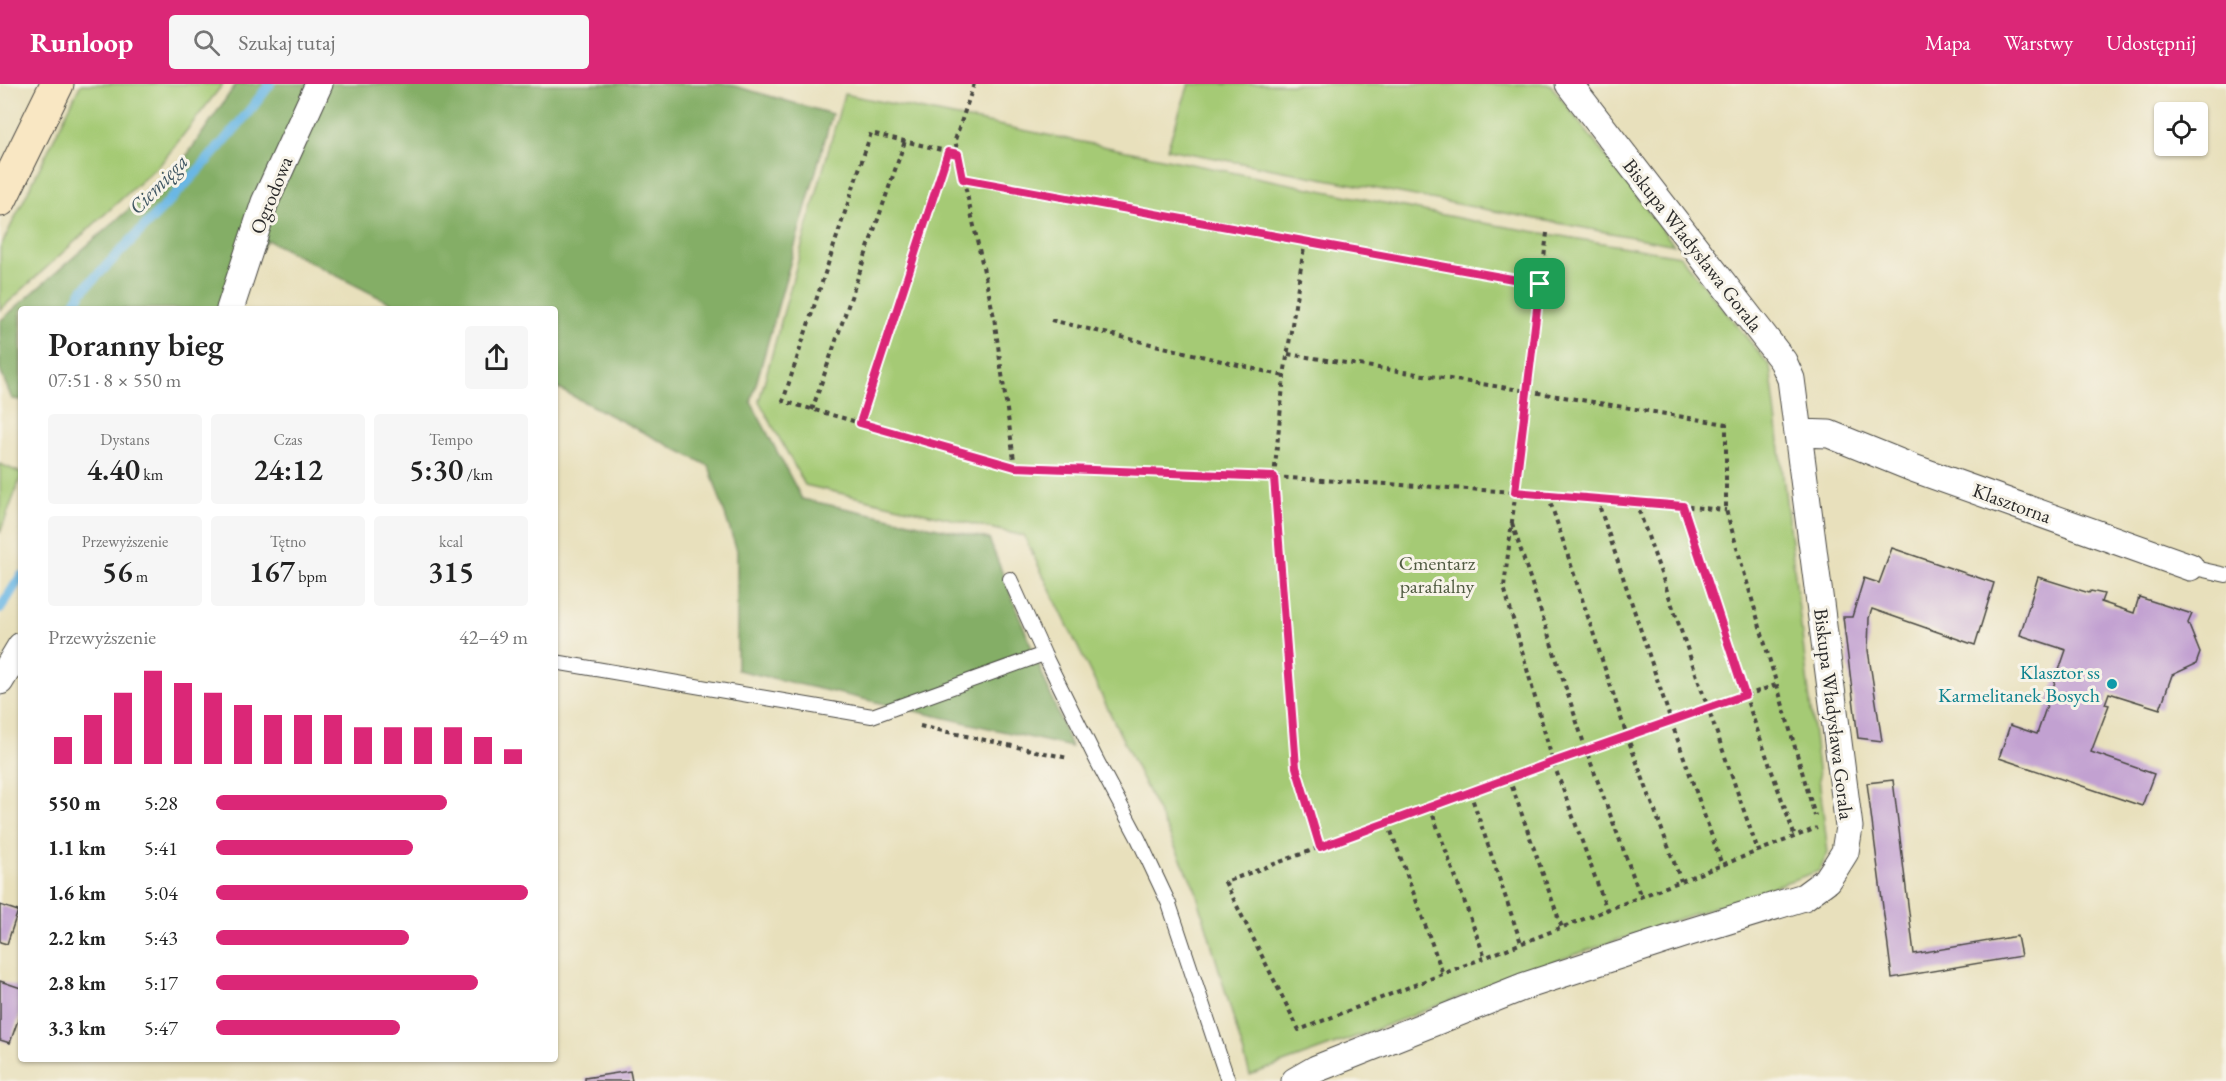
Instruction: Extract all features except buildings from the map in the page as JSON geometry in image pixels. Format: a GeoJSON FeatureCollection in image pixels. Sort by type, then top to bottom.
{"type":"FeatureCollection","features":[{"type":"Feature","properties":{"kind":"street"},"geometry":{"type":"LineString","coordinates":[[0,200],[57,84]]}},
{"type":"Feature","properties":{"kind":"street","name":"Ogrodowa"},"geometry":{"type":"LineString","coordinates":[[231,306],[265,202],[319,84]]}},
{"type":"Feature","properties":{"kind":"street","name":"Biskupa Władysława Gorala"},"geometry":{"type":"LineString","coordinates":[[1295,1081],[1316,1069],[1525,986],[1804,897],[1827,880],[1845,852],[1849,827],[1791,379],[1783,361],[1569,84]]}},
{"type":"Feature","properties":{"kind":"street","name":"Klasztorna"},"geometry":{"type":"LineString","coordinates":[[1799,433],[1829,434],[1913,468],[2190,567]]}},
{"type":"Feature","properties":{"kind":"street"},"geometry":{"type":"LineString","coordinates":[[0,681],[18,651]]}},
{"type":"Feature","properties":{"kind":"lane","name":"Klasztorna"},"geometry":{"type":"LineString","coordinates":[[2190,567],[2226,575]]}},
{"type":"Feature","properties":{"kind":"lane"},"geometry":{"type":"LineString","coordinates":[[1010,579],[1096,761],[1138,838],[1168,904],[1228,1081]]}},
{"type":"Feature","properties":{"kind":"lane"},"geometry":{"type":"LineString","coordinates":[[558,663],[872,716],[1044,654]]}},
{"type":"Feature","properties":{"kind":"path"},"geometry":{"type":"LineString","coordinates":[[974,84],[955,140],[994,317],[1015,467]]}},
{"type":"Feature","properties":{"kind":"path"},"geometry":{"type":"LineString","coordinates":[[958,154],[871,133],[783,401],[1015,467],[1274,477],[1515,492],[1726,510]]}},
{"type":"Feature","properties":{"kind":"path"},"geometry":{"type":"LineString","coordinates":[[812,410],[905,141]]}},
{"type":"Feature","properties":{"kind":"path"},"geometry":{"type":"LineString","coordinates":[[860,423],[948,152]]}},
{"type":"Feature","properties":{"kind":"path"},"geometry":{"type":"LineString","coordinates":[[963,179],[1540,284]]}},
{"type":"Feature","properties":{"kind":"path"},"geometry":{"type":"LineString","coordinates":[[1547,234],[1504,586],[1553,762],[1607,910]]}},
{"type":"Feature","properties":{"kind":"path"},"geometry":{"type":"LineString","coordinates":[[1305,241],[1284,376],[1274,477],[1296,767],[1320,847]]}},
{"type":"Feature","properties":{"kind":"path"},"geometry":{"type":"LineString","coordinates":[[1051,320],[1284,376]]}},
{"type":"Feature","properties":{"kind":"path"},"geometry":{"type":"LineString","coordinates":[[1288,354],[1726,424],[1726,510],[1818,828],[1299,1030],[1225,882],[1553,762],[1776,685]]}},
{"type":"Feature","properties":{"kind":"path"},"geometry":{"type":"LineString","coordinates":[[1548,495],[1627,736],[1681,881]]}},
{"type":"Feature","properties":{"kind":"path"},"geometry":{"type":"LineString","coordinates":[[1597,499],[1722,865]]}},
{"type":"Feature","properties":{"kind":"path"},"geometry":{"type":"LineString","coordinates":[[1636,502],[1710,708],[1758,851]]}},
{"type":"Feature","properties":{"kind":"path"},"geometry":{"type":"LineString","coordinates":[[1683,506],[1745,695],[1796,837]]}},
{"type":"Feature","properties":{"kind":"path"},"geometry":{"type":"LineString","coordinates":[[1511,521],[1587,750],[1641,897]]}},
{"type":"Feature","properties":{"kind":"path"},"geometry":{"type":"LineString","coordinates":[[872,716],[1096,761]]}},
{"type":"Feature","properties":{"kind":"path"},"geometry":{"type":"LineString","coordinates":[[1509,778],[1562,927]]}},
{"type":"Feature","properties":{"kind":"path"},"geometry":{"type":"LineString","coordinates":[[1470,792],[1521,944]]}},
{"type":"Feature","properties":{"kind":"path"},"geometry":{"type":"LineString","coordinates":[[1430,807],[1485,958]]}},
{"type":"Feature","properties":{"kind":"path"},"geometry":{"type":"LineString","coordinates":[[1388,823],[1443,974]]}},
{"type":"Feature","properties":{"kind":"green space"},"geometry":{"type":"Polygon","coordinates":[[[81,84],[223,84],[163,161],[0,310],[0,248],[81,84]]]}},
{"type":"Feature","properties":{"kind":"green space"},"geometry":{"type":"Polygon","coordinates":[[[236,84],[728,84],[832,114],[751,402],[802,499],[989,539],[1071,747],[737,670],[737,551],[709,466],[558,389],[558,306],[396,306],[267,240],[224,306],[18,306],[18,400],[12,399],[0,370],[0,321],[181,164],[236,84]]]}},
{"type":"Feature","properties":{"kind":"green space"},"geometry":{"type":"Polygon","coordinates":[[[1189,84],[1550,84],[1674,245],[1167,149],[1189,84]]]}},
{"type":"Feature","properties":{"kind":"green space","name":"Cmentarz parafialny"},"geometry":{"type":"Polygon","coordinates":[[[844,94],[1483,223],[1680,256],[1770,366],[1828,853],[1819,871],[1533,969],[1250,1075],[1195,888],[1024,536],[805,485],[759,401],[844,94]]]}},
{"type":"Feature","properties":{"kind":"green space"},"geometry":{"type":"Polygon","coordinates":[[[0,464],[18,472],[18,485],[0,533],[0,464]]]}},
{"type":"Feature","properties":{"kind":"waterway","name":"Ciemięga"},"geometry":{"type":"LineString","coordinates":[[73,306],[83,290],[204,164],[270,84]]}},
{"type":"Feature","properties":{"kind":"waterway","name":"Ciemięga"},"geometry":{"type":"LineString","coordinates":[[0,609],[18,581]]}},
{"type":"Feature","properties":{"kind":"place","name":"Klasztor ss Karmelitanek Bosych"},"geometry":{"type":"Point","coordinates":[2112,684]}},
{"type":"Feature","properties":{"kind":"route"},"geometry":{"type":"LineString","coordinates":[[948,152],[958,154],[963,179],[1540,284],[1515,492],[1683,506],[1745,695],[1320,847],[1296,767],[1274,477],[1015,467],[860,423],[948,152]]}}]}
